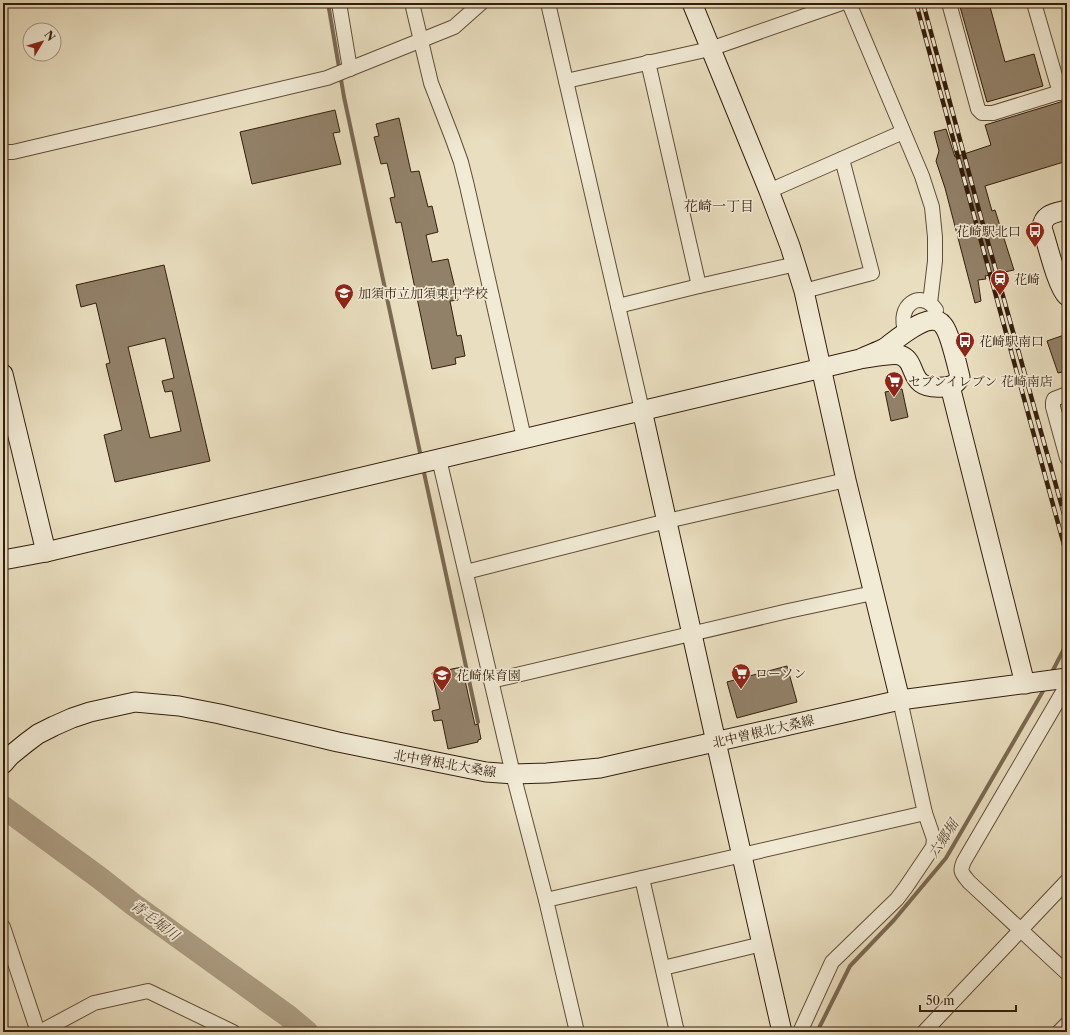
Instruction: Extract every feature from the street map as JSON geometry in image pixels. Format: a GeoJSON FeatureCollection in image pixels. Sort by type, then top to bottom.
{"type":"FeatureCollection","features":[{"type":"Feature","properties":{"kind":"street"},"geometry":{"type":"LineString","coordinates":[[339,3],[350,69]]}},
{"type":"Feature","properties":{"kind":"street"},"geometry":{"type":"LineString","coordinates":[[412,3],[430,83],[461,162],[524,438]]}},
{"type":"Feature","properties":{"kind":"street"},"geometry":{"type":"LineString","coordinates":[[3,152],[13,152],[327,78],[454,27],[481,3]]}},
{"type":"Feature","properties":{"kind":"street"},"geometry":{"type":"LineString","coordinates":[[548,3],[642,410],[782,1032]]}},
{"type":"Feature","properties":{"kind":"street"},"geometry":{"type":"LineString","coordinates":[[692,3],[769,191],[796,264],[804,291],[846,480],[926,813],[934,839],[933,848],[897,899],[832,962],[800,1032]]}},
{"type":"Feature","properties":{"kind":"street"},"geometry":{"type":"LineString","coordinates":[[566,81],[710,49],[842,3]]}},
{"type":"Feature","properties":{"kind":"street"},"geometry":{"type":"LineString","coordinates":[[849,3],[922,176],[932,207],[935,237],[935,261],[930,303]]}},
{"type":"Feature","properties":{"kind":"street"},"geometry":{"type":"LineString","coordinates":[[949,3],[978,109],[982,113],[993,113],[1064,92],[1034,3]]}},
{"type":"Feature","properties":{"kind":"street"},"geometry":{"type":"LineString","coordinates":[[648,62],[699,286]]}},
{"type":"Feature","properties":{"kind":"street"},"geometry":{"type":"LineString","coordinates":[[769,191],[903,132]]}},
{"type":"Feature","properties":{"kind":"street"},"geometry":{"type":"LineString","coordinates":[[804,291],[872,273],[842,159]]}},
{"type":"Feature","properties":{"kind":"street"},"geometry":{"type":"LineString","coordinates":[[1067,210],[1049,215],[1045,218],[1042,228],[1058,281],[1063,292],[1067,296]]}},
{"type":"Feature","properties":{"kind":"street"},"geometry":{"type":"LineString","coordinates":[[618,306],[796,264]]}},
{"type":"Feature","properties":{"kind":"street"},"geometry":{"type":"LineString","coordinates":[[3,560],[46,552],[860,359],[895,354],[906,359],[918,381],[924,385],[931,387],[950,386],[957,383],[960,377],[948,333],[938,314],[930,303],[917,301],[906,307],[902,318],[906,332]]}},
{"type":"Feature","properties":{"kind":"street"},"geometry":{"type":"LineString","coordinates":[[860,359],[884,348],[923,322],[934,320],[943,324]]}},
{"type":"Feature","properties":{"kind":"street"},"geometry":{"type":"LineString","coordinates":[[3,374],[46,552]]}},
{"type":"Feature","properties":{"kind":"street"},"geometry":{"type":"LineString","coordinates":[[950,386],[1031,683]]}},
{"type":"Feature","properties":{"kind":"street"},"geometry":{"type":"LineString","coordinates":[[1067,394],[1054,399],[1053,402],[1053,407],[1067,458]]}},
{"type":"Feature","properties":{"kind":"street"},"geometry":{"type":"LineString","coordinates":[[440,459],[513,774],[546,900],[577,1032]]}},
{"type":"Feature","properties":{"kind":"street"},"geometry":{"type":"LineString","coordinates":[[466,572],[666,521],[846,480]]}},
{"type":"Feature","properties":{"kind":"street"},"geometry":{"type":"LineString","coordinates":[[491,681],[788,611],[873,593]]}},
{"type":"Feature","properties":{"kind":"street"},"geometry":{"type":"LineString","coordinates":[[1065,681],[961,868],[962,873],[969,882],[1067,973]]}},
{"type":"Feature","properties":{"kind":"street","name":"北中曽根北大桑線"},"geometry":{"type":"LineString","coordinates":[[3,764],[38,734],[60,723],[90,712],[135,702],[179,706],[338,742],[470,769],[513,774],[547,773],[600,768],[900,700],[1031,683],[1065,681]]}},
{"type":"Feature","properties":{"kind":"street"},"geometry":{"type":"LineString","coordinates":[[546,900],[926,813]]}},
{"type":"Feature","properties":{"kind":"street"},"geometry":{"type":"LineString","coordinates":[[642,878],[677,1032]]}},
{"type":"Feature","properties":{"kind":"street"},"geometry":{"type":"LineString","coordinates":[[924,1032],[1067,881]]}},
{"type":"Feature","properties":{"kind":"street"},"geometry":{"type":"LineString","coordinates":[[3,927],[39,1032],[94,1004],[148,991],[233,1032]]}},
{"type":"Feature","properties":{"kind":"street"},"geometry":{"type":"LineString","coordinates":[[663,968],[762,944]]}},
{"type":"Feature","properties":{"kind":"street"},"geometry":{"type":"LineString","coordinates":[[1059,1032],[1067,1024]]}},
{"type":"Feature","properties":{"kind":"building"},"geometry":{"type":"Polygon","coordinates":[[[959,3],[989,3],[1005,62],[1034,54],[1043,86],[987,102],[959,3]]]}},
{"type":"Feature","properties":{"kind":"building"},"geometry":{"type":"Polygon","coordinates":[[[1067,100],[1067,161],[985,186],[992,211],[995,210],[1014,270],[985,276],[986,279],[978,280],[981,301],[975,303],[945,188],[936,161],[939,151],[934,132],[946,129],[955,157],[991,145],[985,125],[1067,100]]]}},
{"type":"Feature","properties":{"kind":"building"},"geometry":{"type":"Polygon","coordinates":[[[335,110],[340,132],[333,133],[341,164],[252,184],[240,132],[335,110]]]}},
{"type":"Feature","properties":{"kind":"building"},"geometry":{"type":"Polygon","coordinates":[[[399,118],[411,172],[419,171],[428,207],[432,206],[438,232],[426,235],[432,262],[448,259],[458,300],[450,301],[457,336],[461,335],[465,356],[455,358],[456,364],[432,369],[401,222],[396,223],[390,198],[395,197],[387,163],[381,164],[374,137],[379,136],[376,124],[399,118]]]}},
{"type":"Feature","properties":{"kind":"building"},"geometry":{"type":"Polygon","coordinates":[[[164,265],[210,461],[115,482],[104,435],[122,430],[106,364],[110,363],[96,303],[81,307],[76,285],[164,265]],[[165,338],[128,347],[150,438],[181,431],[172,391],[165,392],[162,381],[174,378],[165,338]]]}},
{"type":"Feature","properties":{"kind":"building"},"geometry":{"type":"Polygon","coordinates":[[[1067,334],[1067,371],[1058,373],[1047,341],[1067,334]]]}},
{"type":"Feature","properties":{"kind":"building"},"geometry":{"type":"Polygon","coordinates":[[[902,389],[908,417],[891,421],[885,392],[902,389]]]}},
{"type":"Feature","properties":{"kind":"building"},"geometry":{"type":"Polygon","coordinates":[[[787,666],[797,702],[737,718],[727,682],[787,666]]]}},
{"type":"Feature","properties":{"kind":"building"},"geometry":{"type":"Polygon","coordinates":[[[462,667],[475,725],[478,724],[481,739],[478,740],[478,742],[448,749],[442,720],[434,721],[432,711],[440,709],[432,673],[462,667]]]}},
{"type":"Feature","properties":{"kind":"waterway"},"geometry":{"type":"LineString","coordinates":[[328,3],[344,97],[421,457]]}},
{"type":"Feature","properties":{"kind":"waterway"},"geometry":{"type":"LineString","coordinates":[[423,468],[478,722]]}},
{"type":"Feature","properties":{"kind":"waterway","name":"六郷堀"},"geometry":{"type":"LineString","coordinates":[[1051,674],[1067,643]]}},
{"type":"Feature","properties":{"kind":"waterway","name":"六郷堀"},"geometry":{"type":"LineString","coordinates":[[817,1032],[850,966],[894,920],[946,858],[1046,686]]}},
{"type":"Feature","properties":{"kind":"waterway","name":"青毛堀川"},"geometry":{"type":"LineString","coordinates":[[3,807],[134,905],[288,1016],[307,1032]]}},
{"type":"Feature","properties":{"kind":"railway"},"geometry":{"type":"LineString","coordinates":[[916,3],[1067,556]]}},
{"type":"Feature","properties":{"kind":"railway"},"geometry":{"type":"LineString","coordinates":[[923,3],[1067,525]]}},
{"type":"Feature","properties":{"kind":"place","name":"花崎駅北口"},"geometry":{"type":"Point","coordinates":[1035,248]}},
{"type":"Feature","properties":{"kind":"place","name":"花崎"},"geometry":{"type":"Point","coordinates":[1000,296]}},
{"type":"Feature","properties":{"kind":"place","name":"加須市立加須東中学校"},"geometry":{"type":"Point","coordinates":[344,310]}},
{"type":"Feature","properties":{"kind":"place","name":"花崎駅南口"},"geometry":{"type":"Point","coordinates":[965,358]}},
{"type":"Feature","properties":{"kind":"place","name":"セブンイレブン 花崎南店"},"geometry":{"type":"Point","coordinates":[894,398]}},
{"type":"Feature","properties":{"kind":"place","name":"ローソン"},"geometry":{"type":"Point","coordinates":[741,690]}},
{"type":"Feature","properties":{"kind":"place","name":"花崎保育園"},"geometry":{"type":"Point","coordinates":[442,692]}},
{"type":"Feature","properties":{"kind":"district","name":"花崎一丁目"},"geometry":{"type":"Point","coordinates":[719,206]}}]}
